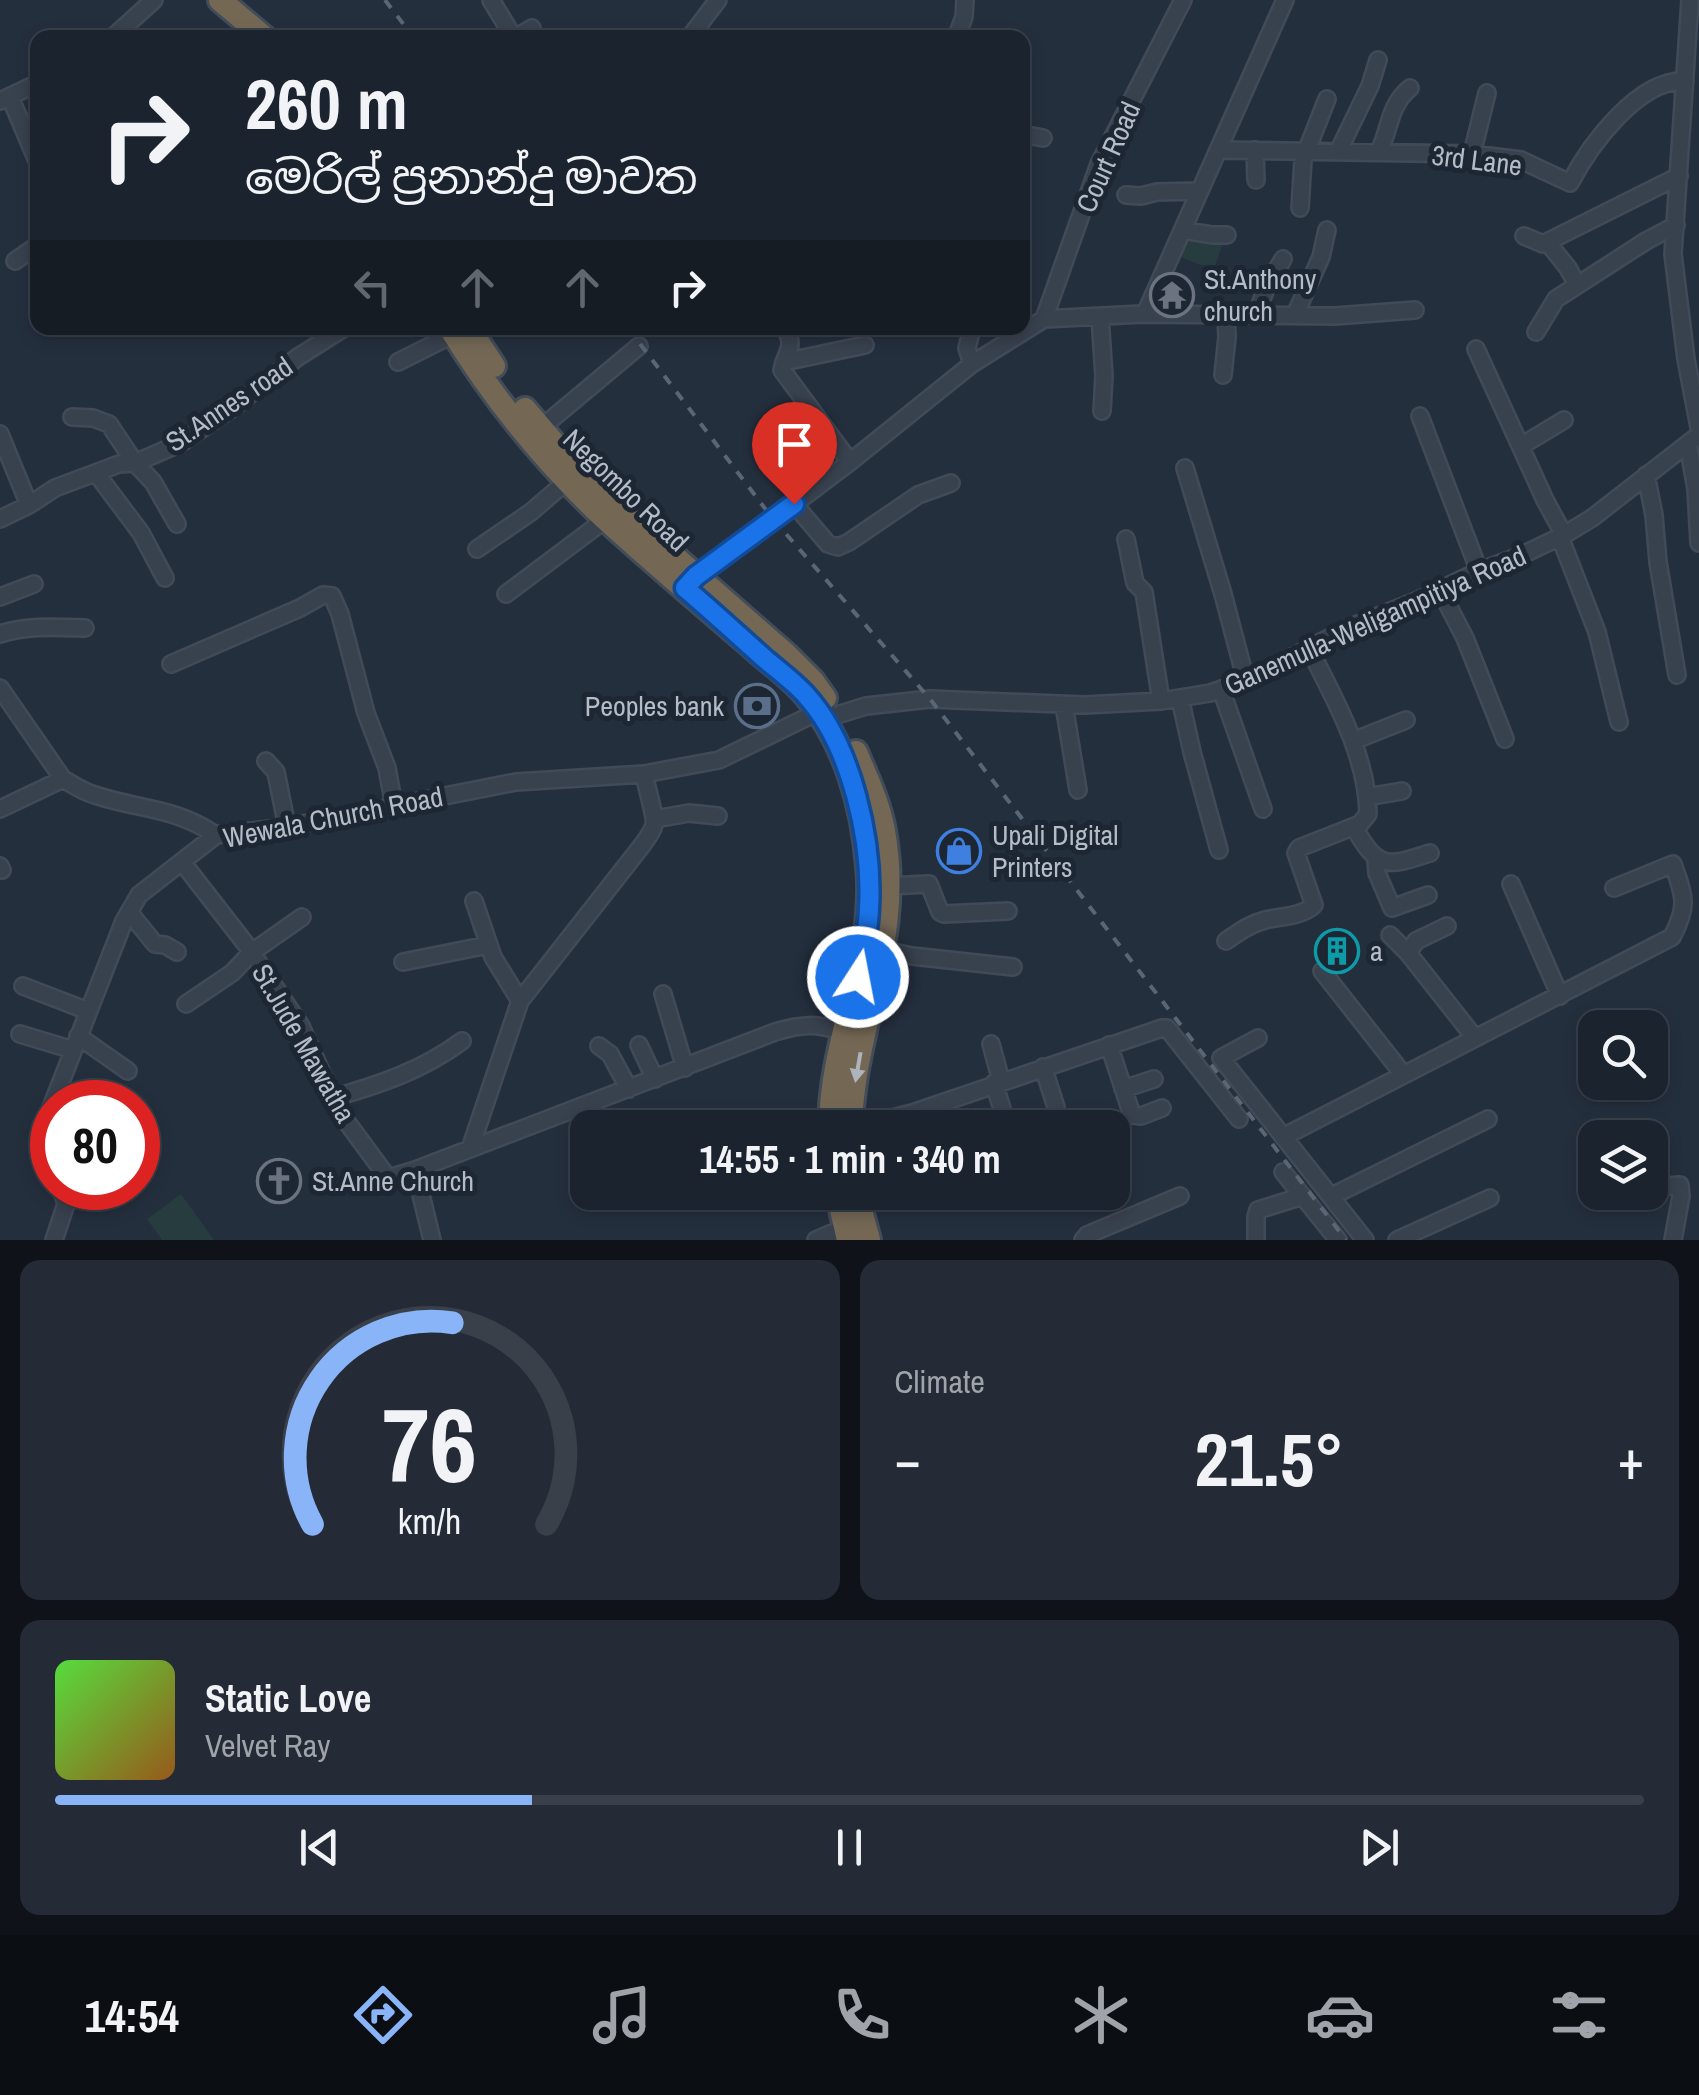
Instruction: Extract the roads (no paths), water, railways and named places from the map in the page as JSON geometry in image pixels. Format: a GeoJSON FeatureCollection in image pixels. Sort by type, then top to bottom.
{"type":"FeatureCollection","features":[{"type":"Feature","properties":{"kind":"highway"},"geometry":{"type":"LineString","coordinates":[[220,0],[256,30]]}},
{"type":"Feature","properties":{"kind":"highway"},"geometry":{"type":"LineString","coordinates":[[241,0],[275,30]]}},
{"type":"Feature","properties":{"kind":"highway","name":"Negombo Road"},"geometry":{"type":"LineString","coordinates":[[461,335],[508,412],[566,480],[606,519],[787,655],[813,681],[850,775],[868,866],[869,912],[864,949],[843,1032],[832,1110]]}},
{"type":"Feature","properties":{"kind":"highway","name":"Negombo Road"},"geometry":{"type":"LineString","coordinates":[[462,335],[596,488],[691,582]]}},
{"type":"Feature","properties":{"kind":"highway","name":"Negombo Road"},"geometry":{"type":"LineString","coordinates":[[827,713],[853,745],[875,798],[884,830],[890,886],[884,950],[858,1060],[853,1110]]}},
{"type":"Feature","properties":{"kind":"highway"},"geometry":{"type":"LineString","coordinates":[[861,1210],[869,1240]]}},
{"type":"Feature","properties":{"kind":"street"},"geometry":{"type":"LineString","coordinates":[[121,30],[154,0]]}},
{"type":"Feature","properties":{"kind":"street"},"geometry":{"type":"LineString","coordinates":[[491,0],[509,30]]}},
{"type":"Feature","properties":{"kind":"street"},"geometry":{"type":"LineString","coordinates":[[695,30],[718,0]]}},
{"type":"Feature","properties":{"kind":"street"},"geometry":{"type":"LineString","coordinates":[[959,30],[966,0]]}},
{"type":"Feature","properties":{"kind":"street","name":"Court Road"},"geometry":{"type":"LineString","coordinates":[[1044,319],[1099,164],[1183,0]]}},
{"type":"Feature","properties":{"kind":"street"},"geometry":{"type":"LineString","coordinates":[[1145,314],[1285,0]]}},
{"type":"Feature","properties":{"kind":"street"},"geometry":{"type":"LineString","coordinates":[[1690,0],[1673,254],[1699,427]]}},
{"type":"Feature","properties":{"kind":"street"},"geometry":{"type":"LineString","coordinates":[[528,30],[532,28]]}},
{"type":"Feature","properties":{"kind":"street"},"geometry":{"type":"LineString","coordinates":[[1338,152],[1370,86],[1378,60]]}},
{"type":"Feature","properties":{"kind":"street","name":"3rd Lane"},"geometry":{"type":"LineString","coordinates":[[1218,150],[1472,154],[1521,160],[1570,183],[1589,151],[1637,98],[1668,82],[1685,81]]}},
{"type":"Feature","properties":{"kind":"street"},"geometry":{"type":"LineString","coordinates":[[30,87],[5,99],[30,147]]}},
{"type":"Feature","properties":{"kind":"street"},"geometry":{"type":"LineString","coordinates":[[1378,152],[1392,110],[1410,88]]}},
{"type":"Feature","properties":{"kind":"street"},"geometry":{"type":"LineString","coordinates":[[1472,154],[1487,93]]}},
{"type":"Feature","properties":{"kind":"street"},"geometry":{"type":"LineString","coordinates":[[1300,208],[1303,160],[1327,99]]}},
{"type":"Feature","properties":{"kind":"street"},"geometry":{"type":"LineString","coordinates":[[1030,136],[1042,138]]}},
{"type":"Feature","properties":{"kind":"street"},"geometry":{"type":"LineString","coordinates":[[1255,150],[1256,180]]}},
{"type":"Feature","properties":{"kind":"street"},"geometry":{"type":"LineString","coordinates":[[1524,236],[1543,244],[1679,176]]}},
{"type":"Feature","properties":{"kind":"street"},"geometry":{"type":"LineString","coordinates":[[1126,196],[1200,191]]}},
{"type":"Feature","properties":{"kind":"street"},"geometry":{"type":"LineString","coordinates":[[1536,332],[1556,299],[1676,226]]}},
{"type":"Feature","properties":{"kind":"street"},"geometry":{"type":"LineString","coordinates":[[1183,230],[1227,235]]}},
{"type":"Feature","properties":{"kind":"street"},"geometry":{"type":"LineString","coordinates":[[1295,316],[1321,257],[1327,230]]}},
{"type":"Feature","properties":{"kind":"street"},"geometry":{"type":"LineString","coordinates":[[1547,242],[1577,285]]}},
{"type":"Feature","properties":{"kind":"street"},"geometry":{"type":"LineString","coordinates":[[15,262],[30,251]]}},
{"type":"Feature","properties":{"kind":"street"},"geometry":{"type":"LineString","coordinates":[[1258,315],[1267,286],[1283,258]]}},
{"type":"Feature","properties":{"kind":"street"},"geometry":{"type":"LineString","coordinates":[[1030,328],[1044,319],[1145,314],[1334,316],[1415,310]]}},
{"type":"Feature","properties":{"kind":"street"},"geometry":{"type":"LineString","coordinates":[[1223,375],[1226,314]]}},
{"type":"Feature","properties":{"kind":"street"},"geometry":{"type":"LineString","coordinates":[[1100,317],[1102,412]]}},
{"type":"Feature","properties":{"kind":"street","name":"St.Annes road"},"geometry":{"type":"LineString","coordinates":[[0,519],[55,488],[120,464],[134,463],[181,443],[332,335]]}},
{"type":"Feature","properties":{"kind":"street"},"geometry":{"type":"LineString","coordinates":[[398,362],[449,335]]}},
{"type":"Feature","properties":{"kind":"street"},"geometry":{"type":"LineString","coordinates":[[789,335],[790,352],[782,370],[850,462]]}},
{"type":"Feature","properties":{"kind":"street"},"geometry":{"type":"LineString","coordinates":[[970,335],[967,348],[972,364]]}},
{"type":"Feature","properties":{"kind":"street"},"geometry":{"type":"LineString","coordinates":[[691,582],[972,364],[1018,335]]}},
{"type":"Feature","properties":{"kind":"street"},"geometry":{"type":"LineString","coordinates":[[541,428],[639,346]]}},
{"type":"Feature","properties":{"kind":"street"},"geometry":{"type":"LineString","coordinates":[[784,362],[864,346]]}},
{"type":"Feature","properties":{"kind":"street"},"geometry":{"type":"LineString","coordinates":[[1476,349],[1562,536],[1596,632],[1619,722]]}},
{"type":"Feature","properties":{"kind":"street"},"geometry":{"type":"LineString","coordinates":[[1420,416],[1479,572]]}},
{"type":"Feature","properties":{"kind":"street"},"geometry":{"type":"LineString","coordinates":[[72,417],[110,424],[177,524]]}},
{"type":"Feature","properties":{"kind":"street"},"geometry":{"type":"LineString","coordinates":[[1521,446],[1564,420]]}},
{"type":"Feature","properties":{"kind":"street"},"geometry":{"type":"LineString","coordinates":[[0,434],[29,505]]}},
{"type":"Feature","properties":{"kind":"street"},"geometry":{"type":"LineString","coordinates":[[1693,439],[1699,543]]}},
{"type":"Feature","properties":{"kind":"street","name":"Ganemulla-Weligampitiya Road"},"geometry":{"type":"LineString","coordinates":[[827,713],[930,698],[1064,704],[1161,702],[1221,690],[1348,628],[1562,536],[1592,518],[1693,439]]}},
{"type":"Feature","properties":{"kind":"street"},"geometry":{"type":"LineString","coordinates":[[1185,468],[1246,681]]}},
{"type":"Feature","properties":{"kind":"street"},"geometry":{"type":"LineString","coordinates":[[96,472],[141,533],[165,578]]}},
{"type":"Feature","properties":{"kind":"street"},"geometry":{"type":"LineString","coordinates":[[1646,476],[1677,675]]}},
{"type":"Feature","properties":{"kind":"street"},"geometry":{"type":"LineString","coordinates":[[477,549],[531,512],[566,480]]}},
{"type":"Feature","properties":{"kind":"street"},"geometry":{"type":"LineString","coordinates":[[794,504],[828,544],[838,547],[918,495],[950,483]]}},
{"type":"Feature","properties":{"kind":"street"},"geometry":{"type":"LineString","coordinates":[[506,594],[606,519]]}},
{"type":"Feature","properties":{"kind":"street"},"geometry":{"type":"LineString","coordinates":[[1126,540],[1135,584],[1144,592],[1161,702]]}},
{"type":"Feature","properties":{"kind":"street"},"geometry":{"type":"LineString","coordinates":[[0,598],[34,584]]}},
{"type":"Feature","properties":{"kind":"street"},"geometry":{"type":"LineString","coordinates":[[1440,590],[1465,638],[1505,739]]}},
{"type":"Feature","properties":{"kind":"street"},"geometry":{"type":"LineString","coordinates":[[171,664],[323,595],[332,596],[366,713],[387,768],[394,806]]}},
{"type":"Feature","properties":{"kind":"street"},"geometry":{"type":"LineString","coordinates":[[0,634],[47,626],[85,628]]}},
{"type":"Feature","properties":{"kind":"street"},"geometry":{"type":"LineString","coordinates":[[1226,941],[1264,920],[1307,912],[1314,905],[1296,853],[1299,848],[1354,827],[1368,814],[1353,741],[1309,648]]}},
{"type":"Feature","properties":{"kind":"street"},"geometry":{"type":"LineString","coordinates":[[0,688],[63,779],[90,794],[165,810],[216,835]]}},
{"type":"Feature","properties":{"kind":"street"},"geometry":{"type":"LineString","coordinates":[[1221,690],[1263,809]]}},
{"type":"Feature","properties":{"kind":"street"},"geometry":{"type":"LineString","coordinates":[[1180,698],[1219,850]]}},
{"type":"Feature","properties":{"kind":"street"},"geometry":{"type":"LineString","coordinates":[[1064,704],[1078,790]]}},
{"type":"Feature","properties":{"kind":"street","name":"Wewala Church Road"},"geometry":{"type":"LineString","coordinates":[[62,1080],[139,895],[216,835],[287,827],[516,782],[644,774],[719,760],[827,713]]}},
{"type":"Feature","properties":{"kind":"street"},"geometry":{"type":"LineString","coordinates":[[1353,741],[1406,720]]}},
{"type":"Feature","properties":{"kind":"street"},"geometry":{"type":"LineString","coordinates":[[266,761],[276,772],[287,827]]}},
{"type":"Feature","properties":{"kind":"street"},"geometry":{"type":"LineString","coordinates":[[470,1149],[520,1001],[649,835],[655,820],[644,774]]}},
{"type":"Feature","properties":{"kind":"street"},"geometry":{"type":"LineString","coordinates":[[0,809],[63,779]]}},
{"type":"Feature","properties":{"kind":"street"},"geometry":{"type":"LineString","coordinates":[[1367,797],[1402,791]]}},
{"type":"Feature","properties":{"kind":"street"},"geometry":{"type":"LineString","coordinates":[[655,820],[689,813],[718,816]]}},
{"type":"Feature","properties":{"kind":"street"},"geometry":{"type":"LineString","coordinates":[[1354,827],[1376,860],[1377,873],[1392,908],[1428,896]]}},
{"type":"Feature","properties":{"kind":"street"},"geometry":{"type":"LineString","coordinates":[[1376,860],[1404,862],[1430,853]]}},
{"type":"Feature","properties":{"kind":"street","name":"St.Jude Mawatha"},"geometry":{"type":"LineString","coordinates":[[182,862],[252,952],[300,1026],[338,1110],[388,1178],[415,1170]]}},
{"type":"Feature","properties":{"kind":"street"},"geometry":{"type":"LineString","coordinates":[[1283,1137],[1672,936],[1680,922],[1684,899],[1673,864],[1614,888]]}},
{"type":"Feature","properties":{"kind":"street"},"geometry":{"type":"LineString","coordinates":[[890,886],[929,884],[944,914],[1008,911]]}},
{"type":"Feature","properties":{"kind":"street"},"geometry":{"type":"LineString","coordinates":[[1511,884],[1560,996]]}},
{"type":"Feature","properties":{"kind":"street"},"geometry":{"type":"LineString","coordinates":[[474,901],[488,945],[520,1001]]}},
{"type":"Feature","properties":{"kind":"street"},"geometry":{"type":"LineString","coordinates":[[129,912],[155,944],[177,952]]}},
{"type":"Feature","properties":{"kind":"street"},"geometry":{"type":"LineString","coordinates":[[186,1004],[302,917]]}},
{"type":"Feature","properties":{"kind":"street"},"geometry":{"type":"LineString","coordinates":[[1408,953],[1416,941],[1447,926]]}},
{"type":"Feature","properties":{"kind":"street"},"geometry":{"type":"LineString","coordinates":[[1390,935],[1475,1038]]}},
{"type":"Feature","properties":{"kind":"street"},"geometry":{"type":"LineString","coordinates":[[403,962],[488,945]]}},
{"type":"Feature","properties":{"kind":"street"},"geometry":{"type":"LineString","coordinates":[[884,950],[1013,967]]}},
{"type":"Feature","properties":{"kind":"street"},"geometry":{"type":"LineString","coordinates":[[1322,971],[1403,1074]]}},
{"type":"Feature","properties":{"kind":"street"},"geometry":{"type":"LineString","coordinates":[[23,986],[88,1012]]}},
{"type":"Feature","properties":{"kind":"street"},"geometry":{"type":"LineString","coordinates":[[663,994],[685,1068]]}},
{"type":"Feature","properties":{"kind":"street"},"geometry":{"type":"LineString","coordinates":[[432,1240],[415,1170],[800,1025],[825,1026],[843,1032]]}},
{"type":"Feature","properties":{"kind":"street"},"geometry":{"type":"LineString","coordinates":[[920,1110],[1109,1044],[1167,1028],[1240,1118]]}},
{"type":"Feature","properties":{"kind":"street"},"geometry":{"type":"LineString","coordinates":[[20,1034],[76,1043],[128,1070]]}},
{"type":"Feature","properties":{"kind":"street"},"geometry":{"type":"LineString","coordinates":[[1258,1038],[1221,1058],[1366,1240]]}},
{"type":"Feature","properties":{"kind":"street"},"geometry":{"type":"LineString","coordinates":[[332,1098],[401,1076],[462,1041]]}},
{"type":"Feature","properties":{"kind":"street"},"geometry":{"type":"LineString","coordinates":[[991,1044],[1004,1110]]}},
{"type":"Feature","properties":{"kind":"street"},"geometry":{"type":"LineString","coordinates":[[1109,1044],[1132,1114],[1140,1116],[1162,1108]]}},
{"type":"Feature","properties":{"kind":"street"},"geometry":{"type":"LineString","coordinates":[[639,1045],[655,1080]]}},
{"type":"Feature","properties":{"kind":"street"},"geometry":{"type":"LineString","coordinates":[[599,1046],[610,1054],[629,1090]]}},
{"type":"Feature","properties":{"kind":"street"},"geometry":{"type":"LineString","coordinates":[[1042,1067],[1056,1108]]}},
{"type":"Feature","properties":{"kind":"street"},"geometry":{"type":"LineString","coordinates":[[1122,1089],[1154,1079]]}},
{"type":"Feature","properties":{"kind":"street"},"geometry":{"type":"LineString","coordinates":[[1332,1196],[1488,1119]]}},
{"type":"Feature","properties":{"kind":"street"},"geometry":{"type":"LineString","coordinates":[[1283,1172],[1338,1240]]}},
{"type":"Feature","properties":{"kind":"street"},"geometry":{"type":"LineString","coordinates":[[1668,1186],[1680,1186],[1681,1196],[1673,1240]]}},
{"type":"Feature","properties":{"kind":"street"},"geometry":{"type":"LineString","coordinates":[[1083,1240],[1180,1196]]}},
{"type":"Feature","properties":{"kind":"street"},"geometry":{"type":"LineString","coordinates":[[1256,1240],[1258,1210],[1303,1196]]}},
{"type":"Feature","properties":{"kind":"street"},"geometry":{"type":"LineString","coordinates":[[1397,1240],[1490,1198]]}},
{"type":"Feature","properties":{"kind":"street"},"geometry":{"type":"LineString","coordinates":[[54,1240],[64,1210]]}},
{"type":"Feature","properties":{"kind":"street"},"geometry":{"type":"LineString","coordinates":[[816,1240],[846,1234]]}},
{"type":"Feature","properties":{"kind":"railway"},"geometry":{"type":"LineString","coordinates":[[385,0],[408,30]]}},
{"type":"Feature","properties":{"kind":"railway"},"geometry":{"type":"LineString","coordinates":[[633,335],[773,519],[930,699],[1346,1240]]}},
{"type":"Feature","properties":{"kind":"place","name":"St.Anthony church"},"geometry":{"type":"Point","coordinates":[1172,295]}},
{"type":"Feature","properties":{"kind":"place","name":"Peoples bank"},"geometry":{"type":"Point","coordinates":[757,706]}},
{"type":"Feature","properties":{"kind":"place","name":"Upali Digital Printers"},"geometry":{"type":"Point","coordinates":[959,851]}},
{"type":"Feature","properties":{"kind":"place","name":"a"},"geometry":{"type":"Point","coordinates":[1337,951]}},
{"type":"Feature","properties":{"kind":"place","name":"St.Anne Church"},"geometry":{"type":"Point","coordinates":[279,1181]}}]}
